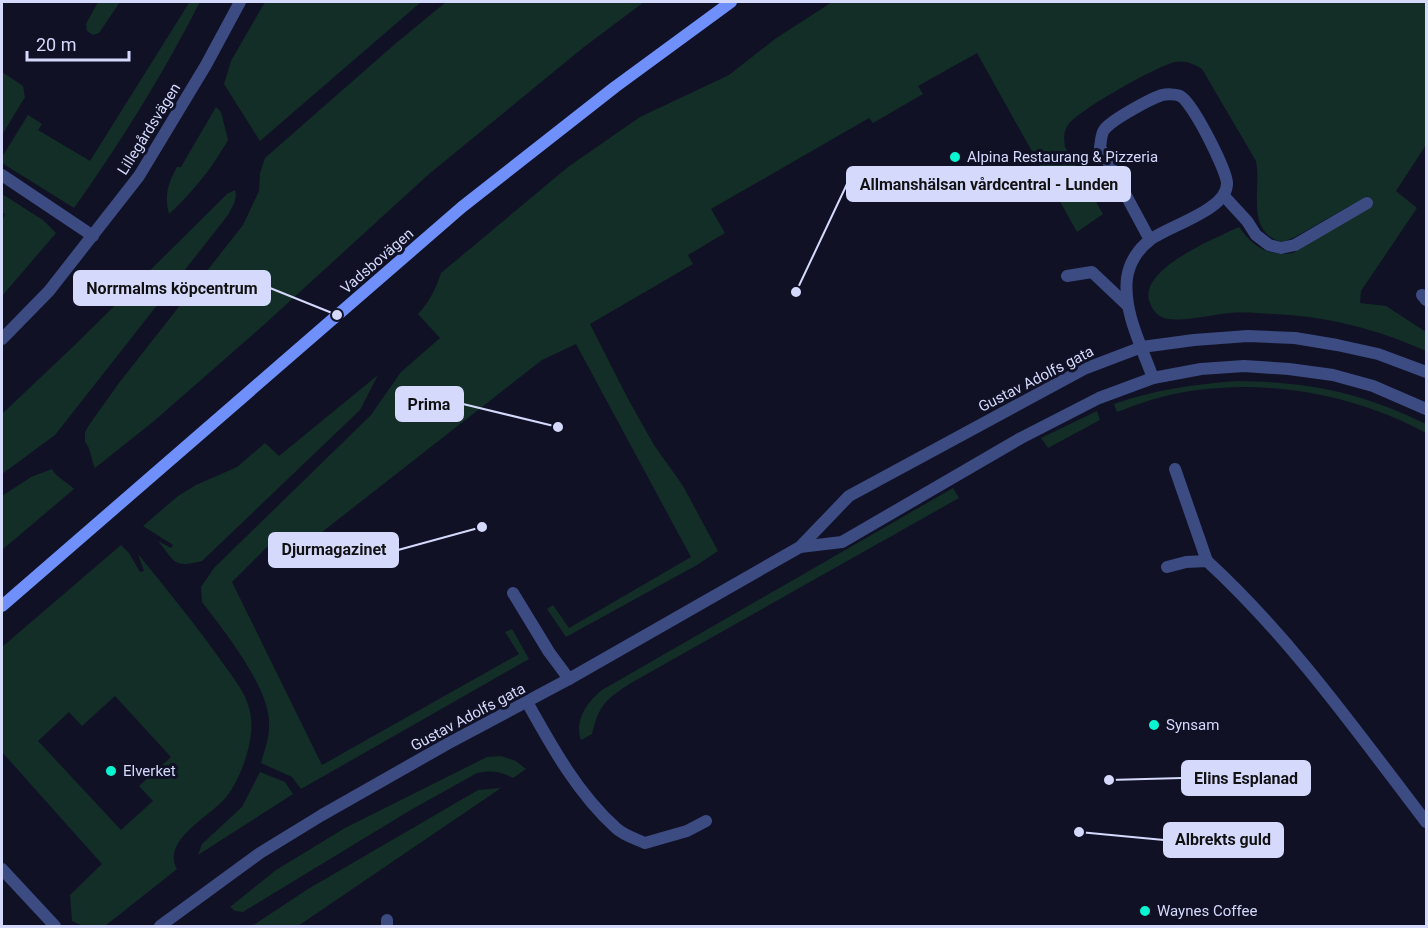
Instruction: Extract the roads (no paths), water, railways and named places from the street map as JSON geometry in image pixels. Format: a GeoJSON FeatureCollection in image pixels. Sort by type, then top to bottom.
{"type":"FeatureCollection","features":[{"type":"Feature","properties":{"kind":"main road","name":"Vadsbovägen"},"geometry":{"type":"LineString","coordinates":[[2,606],[462,207],[615,87],[731,2]]}},
{"type":"Feature","properties":{"kind":"street","name":"Lillegårdsvägen"},"geometry":{"type":"LineString","coordinates":[[2,339],[49,291],[152,157],[240,2]]}},
{"type":"Feature","properties":{"kind":"street"},"geometry":{"type":"LineString","coordinates":[[1150,240],[1100,147],[1103,131],[1113,120],[1164,94],[1180,96],[1189,103],[1221,162],[1227,183],[1224,196],[1210,207],[1150,240],[1132,259],[1127,278],[1128,306],[1153,378]]}},
{"type":"Feature","properties":{"kind":"street"},"geometry":{"type":"LineString","coordinates":[[2,175],[93,236]]}},
{"type":"Feature","properties":{"kind":"street"},"geometry":{"type":"LineString","coordinates":[[1224,196],[1247,221],[1256,235],[1269,245],[1281,248],[1295,245],[1367,203]]}},
{"type":"Feature","properties":{"kind":"street"},"geometry":{"type":"LineString","coordinates":[[1066,276],[1092,272],[1128,306]]}},
{"type":"Feature","properties":{"kind":"street","name":"Gustav Adolfs gata"},"geometry":{"type":"LineString","coordinates":[[160,927],[260,853],[322,815],[447,744],[569,679],[800,547],[849,496],[1084,369],[1142,347],[1248,336],[1295,338],[1378,354],[1426,372]]}},
{"type":"Feature","properties":{"kind":"street","name":"Gustav Adolfs gata"},"geometry":{"type":"LineString","coordinates":[[800,547],[842,542],[1021,438],[1099,398],[1153,378],[1201,369],[1244,366],[1289,369],[1333,375],[1373,386],[1426,409]]}},
{"type":"Feature","properties":{"kind":"street"},"geometry":{"type":"LineString","coordinates":[[1175,469],[1207,561],[1229,581],[1341,711],[1426,822]]}},
{"type":"Feature","properties":{"kind":"street"},"geometry":{"type":"LineString","coordinates":[[1167,567],[1186,561],[1207,561]]}},
{"type":"Feature","properties":{"kind":"street"},"geometry":{"type":"LineString","coordinates":[[513,593],[549,652],[569,679]]}},
{"type":"Feature","properties":{"kind":"street"},"geometry":{"type":"LineString","coordinates":[[527,702],[542,730],[582,791],[617,830],[645,843],[687,831],[706,821]]}},
{"type":"Feature","properties":{"kind":"street"},"geometry":{"type":"LineString","coordinates":[[2,870],[54,926]]}},
{"type":"Feature","properties":{"kind":"place","name":"Alpina Restaurang & Pizzeria"},"geometry":{"type":"Point","coordinates":[955,157]}},
{"type":"Feature","properties":{"kind":"place","name":"Allmanshälsan vårdcentral - Lunden"},"geometry":{"type":"Point","coordinates":[796,292]}},
{"type":"Feature","properties":{"kind":"place","name":"Norrmalms köpcentrum"},"geometry":{"type":"Point","coordinates":[337,315]}},
{"type":"Feature","properties":{"kind":"place","name":"Prima"},"geometry":{"type":"Point","coordinates":[558,427]}},
{"type":"Feature","properties":{"kind":"place","name":"Djurmagazinet"},"geometry":{"type":"Point","coordinates":[482,527]}},
{"type":"Feature","properties":{"kind":"place","name":"Synsam"},"geometry":{"type":"Point","coordinates":[1154,725]}},
{"type":"Feature","properties":{"kind":"place","name":"Elverket"},"geometry":{"type":"Point","coordinates":[111,771]}},
{"type":"Feature","properties":{"kind":"place","name":"Elins Esplanad"},"geometry":{"type":"Point","coordinates":[1109,780]}},
{"type":"Feature","properties":{"kind":"place","name":"Albrekts guld"},"geometry":{"type":"Point","coordinates":[1079,832]}},
{"type":"Feature","properties":{"kind":"place","name":"Waynes Coffee"},"geometry":{"type":"Point","coordinates":[1145,911]}}]}
